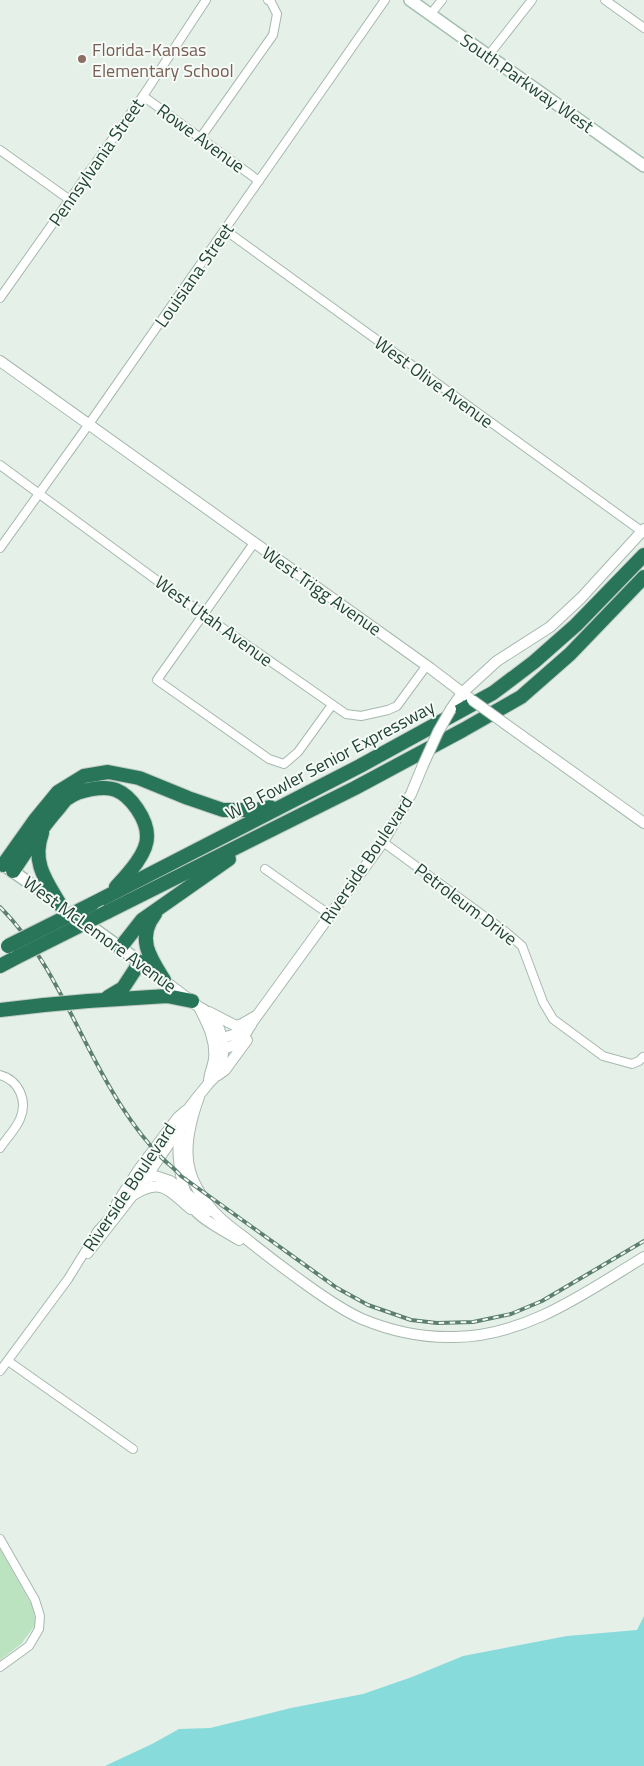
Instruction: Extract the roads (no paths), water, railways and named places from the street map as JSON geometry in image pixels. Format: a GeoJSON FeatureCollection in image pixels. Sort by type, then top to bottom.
{"type":"FeatureCollection","features":[{"type":"Feature","properties":{"kind":"highway","name":"W B Fowler Senior Expressway"},"geometry":{"type":"LineString","coordinates":[[4,948],[295,800],[493,693],[534,662],[576,625],[644,555]]}},
{"type":"Feature","properties":{"kind":"highway","name":"W B Fowler Senior Expressway"},"geometry":{"type":"LineString","coordinates":[[0,966],[355,788],[464,730],[521,697],[570,654],[644,577]]}},
{"type":"Feature","properties":{"kind":"highway"},"geometry":{"type":"LineString","coordinates":[[4,863],[6,852],[17,846],[58,792],[84,776],[108,772],[139,778],[223,810],[256,810],[295,800]]}},
{"type":"Feature","properties":{"kind":"highway"},"geometry":{"type":"LineString","coordinates":[[4,863],[69,797],[95,787],[116,790],[132,802],[144,820],[148,837],[142,855],[128,874],[107,896]]}},
{"type":"Feature","properties":{"kind":"highway"},"geometry":{"type":"LineString","coordinates":[[47,821],[40,838],[38,856],[41,872],[61,906]]}},
{"type":"Feature","properties":{"kind":"highway"},"geometry":{"type":"LineString","coordinates":[[120,948],[142,920],[268,831]]}},
{"type":"Feature","properties":{"kind":"highway"},"geometry":{"type":"LineString","coordinates":[[162,905],[151,919],[146,934],[149,956],[164,980]]}},
{"type":"Feature","properties":{"kind":"highway"},"geometry":{"type":"LineString","coordinates":[[103,999],[123,988],[140,962]]}},
{"type":"Feature","properties":{"kind":"highway"},"geometry":{"type":"LineString","coordinates":[[0,1010],[88,1000],[167,996],[199,1006]]}},
{"type":"Feature","properties":{"kind":"main road","name":"South Parkway West"},"geometry":{"type":"LineString","coordinates":[[410,0],[644,166]]}},
{"type":"Feature","properties":{"kind":"main road","name":"West McLemore Avenue"},"geometry":{"type":"LineString","coordinates":[[4,863],[140,962]]}},
{"type":"Feature","properties":{"kind":"street","name":"Pennsylvania Street"},"geometry":{"type":"LineString","coordinates":[[0,298],[143,96],[206,0]]}},
{"type":"Feature","properties":{"kind":"street"},"geometry":{"type":"LineString","coordinates":[[201,138],[273,35],[277,14],[268,0]]}},
{"type":"Feature","properties":{"kind":"street","name":"Louisiana Street"},"geometry":{"type":"LineString","coordinates":[[0,548],[89,424],[385,0]]}},
{"type":"Feature","properties":{"kind":"street"},"geometry":{"type":"LineString","coordinates":[[430,15],[442,0]]}},
{"type":"Feature","properties":{"kind":"street"},"geometry":{"type":"LineString","coordinates":[[488,56],[532,0]]}},
{"type":"Feature","properties":{"kind":"street"},"geometry":{"type":"LineString","coordinates":[[605,0],[644,28]]}},
{"type":"Feature","properties":{"kind":"street","name":"Rowe Avenue"},"geometry":{"type":"LineString","coordinates":[[143,96],[259,181]]}},
{"type":"Feature","properties":{"kind":"street"},"geometry":{"type":"LineString","coordinates":[[0,150],[70,200]]}},
{"type":"Feature","properties":{"kind":"street","name":"West Olive Avenue"},"geometry":{"type":"LineString","coordinates":[[225,230],[643,531]]}},
{"type":"Feature","properties":{"kind":"street","name":"West Trigg Avenue"},"geometry":{"type":"LineString","coordinates":[[0,361],[427,665],[462,693],[644,823]]}},
{"type":"Feature","properties":{"kind":"street","name":"West Utah Avenue"},"geometry":{"type":"LineString","coordinates":[[0,465],[204,615],[332,706],[351,716],[361,716],[397,706],[427,665]]}},
{"type":"Feature","properties":{"kind":"street","name":"Riverside Boulevard"},"geometry":{"type":"LineString","coordinates":[[218,1044],[239,1043],[244,1039],[251,1024],[383,842],[410,794],[438,732],[462,693],[497,661],[550,627],[581,598],[643,531]]}},
{"type":"Feature","properties":{"kind":"street"},"geometry":{"type":"LineString","coordinates":[[254,542],[157,680],[269,759],[284,764],[298,752],[332,706]]}},
{"type":"Feature","properties":{"kind":"street","name":"Petroleum Drive"},"geometry":{"type":"LineString","coordinates":[[383,842],[522,946],[543,1002],[553,1019],[603,1056],[632,1064],[643,1057]]}},
{"type":"Feature","properties":{"kind":"street"},"geometry":{"type":"LineString","coordinates":[[265,870],[330,915]]}},
{"type":"Feature","properties":{"kind":"street","name":"West McLemore Avenue"},"geometry":{"type":"LineString","coordinates":[[140,962],[212,1018],[218,1044]]}},
{"type":"Feature","properties":{"kind":"street"},"geometry":{"type":"LineString","coordinates":[[199,1006],[236,1026],[259,1015]]}},
{"type":"Feature","properties":{"kind":"street","name":"Riverside Boulevard"},"geometry":{"type":"LineString","coordinates":[[68,1279],[138,1169],[177,1117],[199,1096],[213,1079],[225,1070],[246,1042],[256,1025],[259,1015]]}},
{"type":"Feature","properties":{"kind":"street"},"geometry":{"type":"LineString","coordinates":[[213,1079],[218,1044]]}},
{"type":"Feature","properties":{"kind":"street"},"geometry":{"type":"LineString","coordinates":[[0,1075],[15,1083],[21,1092],[23,1105],[21,1118],[0,1148]]}},
{"type":"Feature","properties":{"kind":"street"},"geometry":{"type":"LineString","coordinates":[[199,1096],[187,1150],[190,1170],[197,1188],[210,1208],[219,1217]]}},
{"type":"Feature","properties":{"kind":"street"},"geometry":{"type":"LineString","coordinates":[[196,1212],[186,1194],[181,1176],[180,1160],[183,1117],[199,1096]]}},
{"type":"Feature","properties":{"kind":"street","name":"Riverside Boulevard"},"geometry":{"type":"LineString","coordinates":[[0,1371],[68,1279],[147,1178],[194,1112]]}},
{"type":"Feature","properties":{"kind":"street"},"geometry":{"type":"LineString","coordinates":[[97,1233],[129,1193],[143,1179],[155,1176],[170,1181],[270,1258],[334,1304],[361,1318],[391,1329],[423,1336],[455,1338],[488,1334],[525,1324],[570,1302],[644,1257]]}},
{"type":"Feature","properties":{"kind":"street"},"geometry":{"type":"LineString","coordinates":[[135,1194],[153,1185],[162,1187],[196,1212],[270,1258]]}},
{"type":"Feature","properties":{"kind":"street"},"geometry":{"type":"LineString","coordinates":[[8,1361],[133,1450]]}},
{"type":"Feature","properties":{"kind":"street"},"geometry":{"type":"LineString","coordinates":[[0,1539],[35,1600],[40,1616],[39,1629],[29,1646],[0,1667]]}},
{"type":"Feature","properties":{"kind":"water"},"geometry":{"type":"Polygon","coordinates":[[[644,1616],[644,1766],[105,1766],[179,1729],[210,1728],[291,1708],[363,1694],[412,1677],[463,1656],[567,1636],[637,1630],[644,1616]]]}},
{"type":"Feature","properties":{"kind":"railway"},"geometry":{"type":"LineString","coordinates":[[0,907],[36,952],[51,976],[105,1079],[129,1118],[156,1152],[181,1176],[337,1288],[368,1305],[411,1320],[437,1323],[473,1322],[511,1314],[542,1301],[644,1241]]}},
{"type":"Feature","properties":{"kind":"place","name":"Florida-Kansas Elementary School"},"geometry":{"type":"Point","coordinates":[82,59]}}]}
